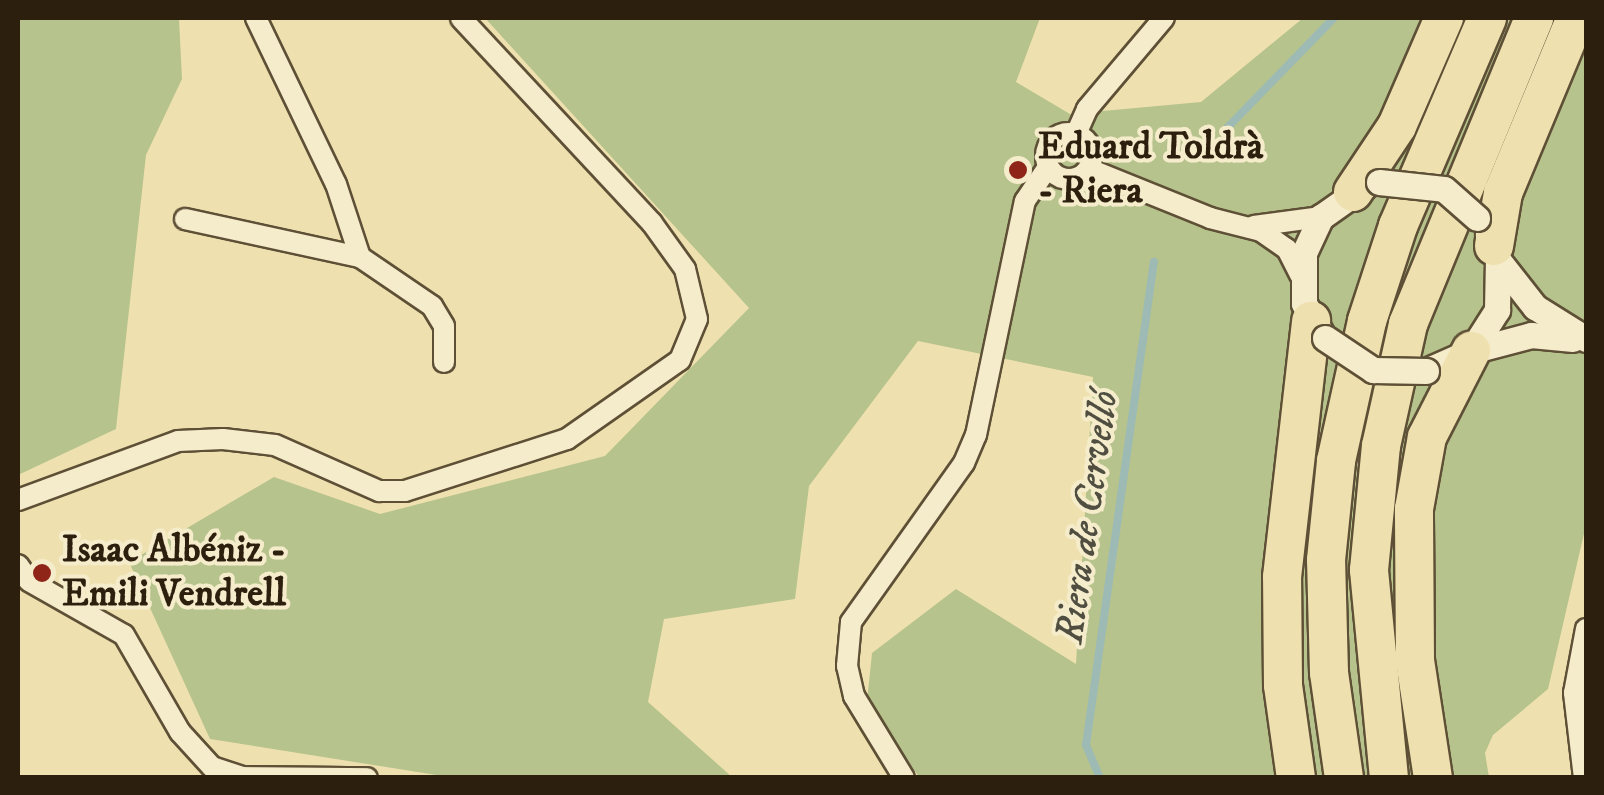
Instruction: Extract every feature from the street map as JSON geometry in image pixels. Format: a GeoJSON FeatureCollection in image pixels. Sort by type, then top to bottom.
{"type":"FeatureCollection","features":[{"type":"Feature","properties":{"kind":"highway"},"geometry":{"type":"LineString","coordinates":[[1366,187],[1444,18]]}},
{"type":"Feature","properties":{"kind":"highway"},"geometry":{"type":"LineString","coordinates":[[1344,778],[1329,673],[1326,560],[1336,461],[1367,321],[1398,226],[1487,18]]}},
{"type":"Feature","properties":{"kind":"highway"},"geometry":{"type":"LineString","coordinates":[[1388,778],[1370,570],[1381,446],[1408,324],[1534,18]]}},
{"type":"Feature","properties":{"kind":"highway"},"geometry":{"type":"LineString","coordinates":[[1490,241],[1503,193],[1576,18]]}},
{"type":"Feature","properties":{"kind":"highway"},"geometry":{"type":"LineString","coordinates":[[1296,778],[1283,685],[1282,577],[1318,330]]}},
{"type":"Feature","properties":{"kind":"highway"},"geometry":{"type":"LineString","coordinates":[[1433,778],[1414,644],[1414,508],[1428,437],[1471,351]]}},
{"type":"Feature","properties":{"kind":"street"},"geometry":{"type":"LineString","coordinates":[[256,18],[336,184],[360,257]]}},
{"type":"Feature","properties":{"kind":"street"},"geometry":{"type":"LineString","coordinates":[[18,500],[178,441],[276,445],[379,492],[405,491],[567,439],[680,360],[697,319],[685,269],[652,223],[461,18]]}},
{"type":"Feature","properties":{"kind":"street"},"geometry":{"type":"LineString","coordinates":[[904,778],[854,696],[847,666],[851,622],[964,463],[976,435],[1025,201],[1048,167],[1051,142],[1076,134],[1087,109],[1164,18]]}},
{"type":"Feature","properties":{"kind":"street"},"geometry":{"type":"LineString","coordinates":[[1076,134],[1090,147],[1089,169]]}},
{"type":"Feature","properties":{"kind":"street"},"geometry":{"type":"LineString","coordinates":[[1048,167],[1066,180],[1089,169],[1276,240],[1300,275],[1318,330],[1374,370],[1426,371],[1471,351],[1530,335],[1586,340]]}},
{"type":"Feature","properties":{"kind":"street"},"geometry":{"type":"LineString","coordinates":[[1242,226],[1321,217],[1366,187],[1444,190],[1490,241],[1535,307],[1586,340]]}},
{"type":"Feature","properties":{"kind":"street"},"geometry":{"type":"LineString","coordinates":[[1300,275],[1321,217]]}},
{"type":"Feature","properties":{"kind":"street"},"geometry":{"type":"LineString","coordinates":[[186,219],[360,257],[432,306],[444,326],[444,362]]}},
{"type":"Feature","properties":{"kind":"street"},"geometry":{"type":"LineString","coordinates":[[1471,351],[1497,310],[1490,241]]}},
{"type":"Feature","properties":{"kind":"street"},"geometry":{"type":"LineString","coordinates":[[18,565],[29,581],[124,635],[180,732],[212,767],[242,776],[367,778]]}},
{"type":"Feature","properties":{"kind":"street"},"geometry":{"type":"LineString","coordinates":[[1584,778],[1574,693],[1586,629]]}},
{"type":"Feature","properties":{"kind":"green space"},"geometry":{"type":"Polygon","coordinates":[[[18,18],[179,18],[182,79],[146,155],[116,429],[18,475],[18,18]]]}},
{"type":"Feature","properties":{"kind":"green space"},"geometry":{"type":"Polygon","coordinates":[[[485,18],[1040,18],[1016,82],[1070,114],[1201,102],[1303,18],[1586,18],[1586,525],[1548,689],[1493,735],[1485,753],[1489,777],[919,777],[867,701],[872,653],[956,589],[1076,664],[1093,377],[918,341],[809,486],[795,599],[664,619],[648,702],[732,777],[449,777],[210,739],[129,562],[274,477],[380,514],[605,456],[749,308],[485,18]]]}},
{"type":"Feature","properties":{"kind":"waterway"},"geometry":{"type":"LineString","coordinates":[[1226,129],[1334,18]]}},
{"type":"Feature","properties":{"kind":"waterway","name":"Riera de Cervelló"},"geometry":{"type":"LineString","coordinates":[[1100,778],[1086,745],[1154,262]]}},
{"type":"Feature","properties":{"kind":"place","name":"Eduard Toldrà - Riera"},"geometry":{"type":"Point","coordinates":[1018,170]}},
{"type":"Feature","properties":{"kind":"place","name":"Isaac Albéniz - Emili Vendrell"},"geometry":{"type":"Point","coordinates":[42,573]}}]}
